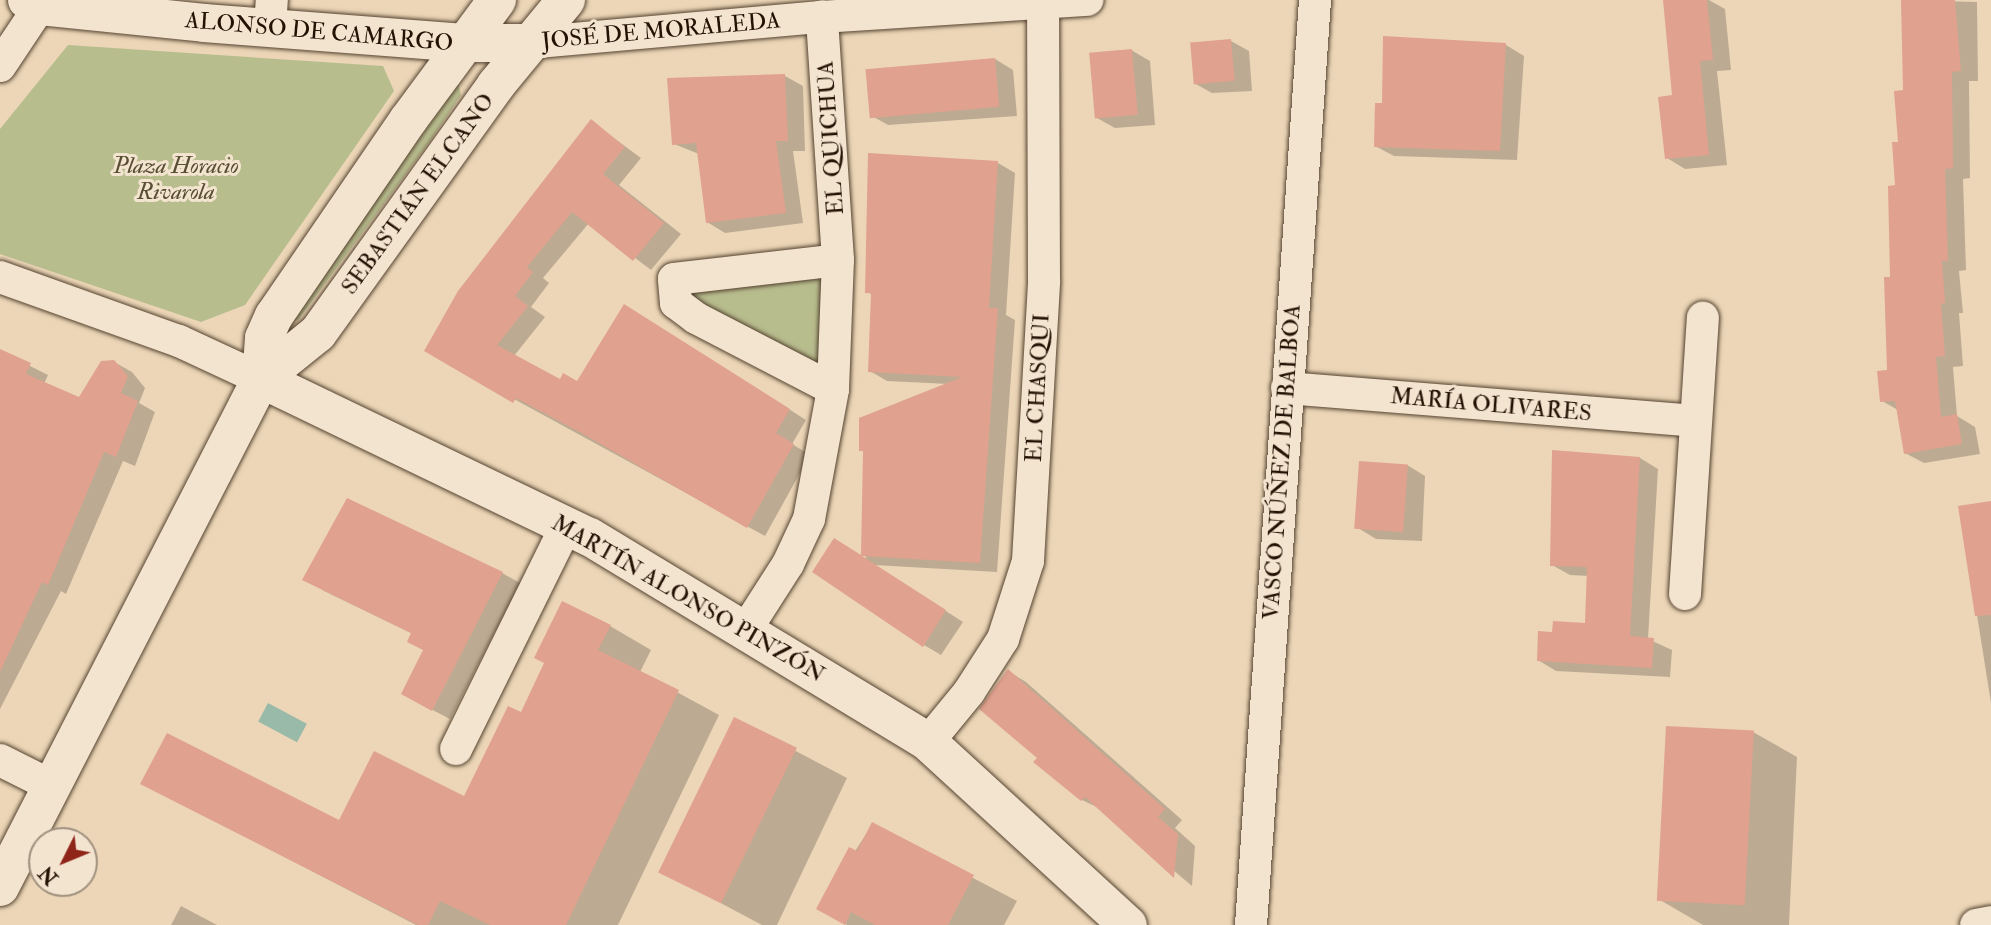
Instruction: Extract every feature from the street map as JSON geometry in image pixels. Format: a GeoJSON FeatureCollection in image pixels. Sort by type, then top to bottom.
{"type":"FeatureCollection","features":[{"type":"Feature","properties":{"kind":"street","name":"SEBASTIÁN ELCANO"},"geometry":{"type":"LineString","coordinates":[[0,887],[261,379],[264,338],[274,316],[464,43],[497,0]]}},
{"type":"Feature","properties":{"kind":"street","name":"SEBASTIÁN ELCANO"},"geometry":{"type":"LineString","coordinates":[[261,379],[318,333],[528,43],[566,0]]}},
{"type":"Feature","properties":{"kind":"street","name":"JOSÉ DE MORALEDA"},"geometry":{"type":"LineString","coordinates":[[528,43],[822,17],[1087,0]]}},
{"type":"Feature","properties":{"kind":"street","name":"VASCO NÚÑEZ DE BALBOA"},"geometry":{"type":"LineString","coordinates":[[1251,925],[1315,0]]}},
{"type":"Feature","properties":{"kind":"street","name":"ALONSO DE CAMARGO"},"geometry":{"type":"LineString","coordinates":[[34,3],[271,13],[464,43],[528,43]]}},
{"type":"Feature","properties":{"kind":"street"},"geometry":{"type":"LineString","coordinates":[[0,66],[34,3]]}},
{"type":"Feature","properties":{"kind":"street","name":"EL CHASQUI"},"geometry":{"type":"LineString","coordinates":[[928,743],[969,692],[1003,639],[1028,561],[1044,279],[1043,4]]}},
{"type":"Feature","properties":{"kind":"street","name":"EL QUICHUA"},"geometry":{"type":"LineString","coordinates":[[745,631],[788,564],[809,519],[833,389],[838,260],[822,17]]}},
{"type":"Feature","properties":{"kind":"street"},"geometry":{"type":"LineString","coordinates":[[833,389],[696,318],[676,303],[674,279],[838,260]]}},
{"type":"Feature","properties":{"kind":"street","name":"MARTÍN ALONSO PINZÓN"},"geometry":{"type":"LineString","coordinates":[[0,277],[179,341],[566,526],[928,743],[1128,925]]}},
{"type":"Feature","properties":{"kind":"street"},"geometry":{"type":"LineString","coordinates":[[1685,594],[1703,318]]}},
{"type":"Feature","properties":{"kind":"street","name":"MARÍA OLIVARES"},"geometry":{"type":"LineString","coordinates":[[1287,388],[1695,421]]}},
{"type":"Feature","properties":{"kind":"street"},"geometry":{"type":"LineString","coordinates":[[456,750],[566,526]]}},
{"type":"Feature","properties":{"kind":"street"},"geometry":{"type":"LineString","coordinates":[[0,760],[52,786]]}},
{"type":"Feature","properties":{"kind":"street"},"geometry":{"type":"LineString","coordinates":[[1976,925],[1991,922]]}},
{"type":"Feature","properties":{"kind":"green space","name":"Plaza Horacio Rivarola"},"geometry":{"type":"Polygon","coordinates":[[[68,45],[383,66],[394,91],[245,305],[201,322],[0,254],[0,129],[68,45]]]}},
{"type":"Feature","properties":{"kind":"green space"},"geometry":{"type":"Polygon","coordinates":[[[458,83],[461,95],[430,141],[299,319],[291,322],[458,83]]]}},
{"type":"Feature","properties":{"kind":"green space"},"geometry":{"type":"Polygon","coordinates":[[[830,272],[824,371],[701,309],[682,286],[830,272]]]}},
{"type":"Feature","properties":{"kind":"shaded area"},"geometry":{"type":"Polygon","coordinates":[[[268,703],[307,724],[297,742],[258,722],[268,703]]]}},
{"type":"Feature","properties":{"kind":"building"},"geometry":{"type":"Polygon","coordinates":[[[1663,0],[1707,0],[1713,60],[1700,61],[1709,155],[1665,159],[1658,97],[1672,95],[1663,0]]]}},
{"type":"Feature","properties":{"kind":"building"},"geometry":{"type":"Polygon","coordinates":[[[1901,0],[1955,0],[1961,71],[1952,72],[1953,168],[1945,169],[1948,261],[1942,261],[1945,303],[1941,304],[1945,356],[1936,357],[1941,417],[1957,414],[1962,444],[1904,454],[1895,401],[1880,402],[1877,371],[1887,370],[1884,277],[1890,277],[1888,186],[1895,185],[1892,142],[1898,142],[1894,91],[1903,90],[1901,0]]]}},
{"type":"Feature","properties":{"kind":"building"},"geometry":{"type":"Polygon","coordinates":[[[1383,36],[1506,43],[1500,151],[1374,147],[1375,103],[1382,103],[1383,36]]]}},
{"type":"Feature","properties":{"kind":"building"},"geometry":{"type":"Polygon","coordinates":[[[1231,39],[1235,81],[1194,84],[1190,43],[1231,39]]]}},
{"type":"Feature","properties":{"kind":"building"},"geometry":{"type":"Polygon","coordinates":[[[1132,49],[1138,115],[1095,118],[1089,53],[1132,49]]]}},
{"type":"Feature","properties":{"kind":"building"},"geometry":{"type":"Polygon","coordinates":[[[995,58],[999,107],[870,118],[865,69],[995,58]]]}},
{"type":"Feature","properties":{"kind":"building"},"geometry":{"type":"Polygon","coordinates":[[[785,74],[788,141],[776,141],[786,213],[706,223],[696,143],[672,145],[667,78],[785,74]]]}},
{"type":"Feature","properties":{"kind":"building"},"geometry":{"type":"Polygon","coordinates":[[[591,119],[625,147],[603,174],[664,223],[633,261],[572,212],[527,267],[533,272],[515,296],[528,306],[497,345],[560,379],[563,373],[577,381],[624,304],[790,409],[776,433],[794,444],[747,528],[585,435],[516,398],[513,403],[424,351],[458,291],[591,119]]]}},
{"type":"Feature","properties":{"kind":"building"},"geometry":{"type":"Polygon","coordinates":[[[868,153],[998,161],[989,308],[998,308],[980,563],[862,556],[946,610],[923,647],[812,572],[834,538],[861,555],[863,451],[859,451],[859,418],[962,377],[868,372],[871,293],[865,293],[868,153]]]}},
{"type":"Feature","properties":{"kind":"building"},"geometry":{"type":"Polygon","coordinates":[[[0,349],[31,363],[26,374],[79,397],[101,361],[114,360],[128,376],[121,393],[138,401],[116,457],[104,452],[48,585],[42,582],[0,672],[0,349]]]}},
{"type":"Feature","properties":{"kind":"building"},"geometry":{"type":"Polygon","coordinates":[[[1552,450],[1640,457],[1630,636],[1654,638],[1652,668],[1537,661],[1538,631],[1552,632],[1553,621],[1585,623],[1587,567],[1550,566],[1552,450]]]}},
{"type":"Feature","properties":{"kind":"building"},"geometry":{"type":"Polygon","coordinates":[[[1359,461],[1408,464],[1403,532],[1354,529],[1359,461]]]}},
{"type":"Feature","properties":{"kind":"building"},"geometry":{"type":"Polygon","coordinates":[[[347,498],[503,572],[432,711],[401,694],[423,650],[407,642],[411,633],[302,580],[347,498]]]}},
{"type":"Feature","properties":{"kind":"building"},"geometry":{"type":"Polygon","coordinates":[[[1991,501],[1991,615],[1975,616],[1958,506],[1991,501]]]}},
{"type":"Feature","properties":{"kind":"building"},"geometry":{"type":"Polygon","coordinates":[[[562,601],[611,625],[598,650],[679,690],[566,925],[490,925],[440,901],[428,925],[418,925],[140,784],[167,733],[339,820],[374,751],[464,796],[508,706],[521,712],[544,663],[534,658],[562,601]]]}},
{"type":"Feature","properties":{"kind":"building"},"geometry":{"type":"Polygon","coordinates":[[[1008,669],[1165,809],[1158,817],[1178,834],[1174,878],[1085,797],[1081,801],[1033,762],[1037,758],[979,709],[1008,669]]]}},
{"type":"Feature","properties":{"kind":"building"},"geometry":{"type":"Polygon","coordinates":[[[734,717],[797,748],[721,903],[658,872],[734,717]]]}},
{"type":"Feature","properties":{"kind":"building"},"geometry":{"type":"Polygon","coordinates":[[[1666,726],[1754,731],[1745,905],[1657,901],[1666,726]]]}},
{"type":"Feature","properties":{"kind":"building"},"geometry":{"type":"Polygon","coordinates":[[[872,822],[974,875],[948,925],[875,925],[851,912],[845,925],[816,909],[849,847],[857,851],[872,822]]]}}]}
